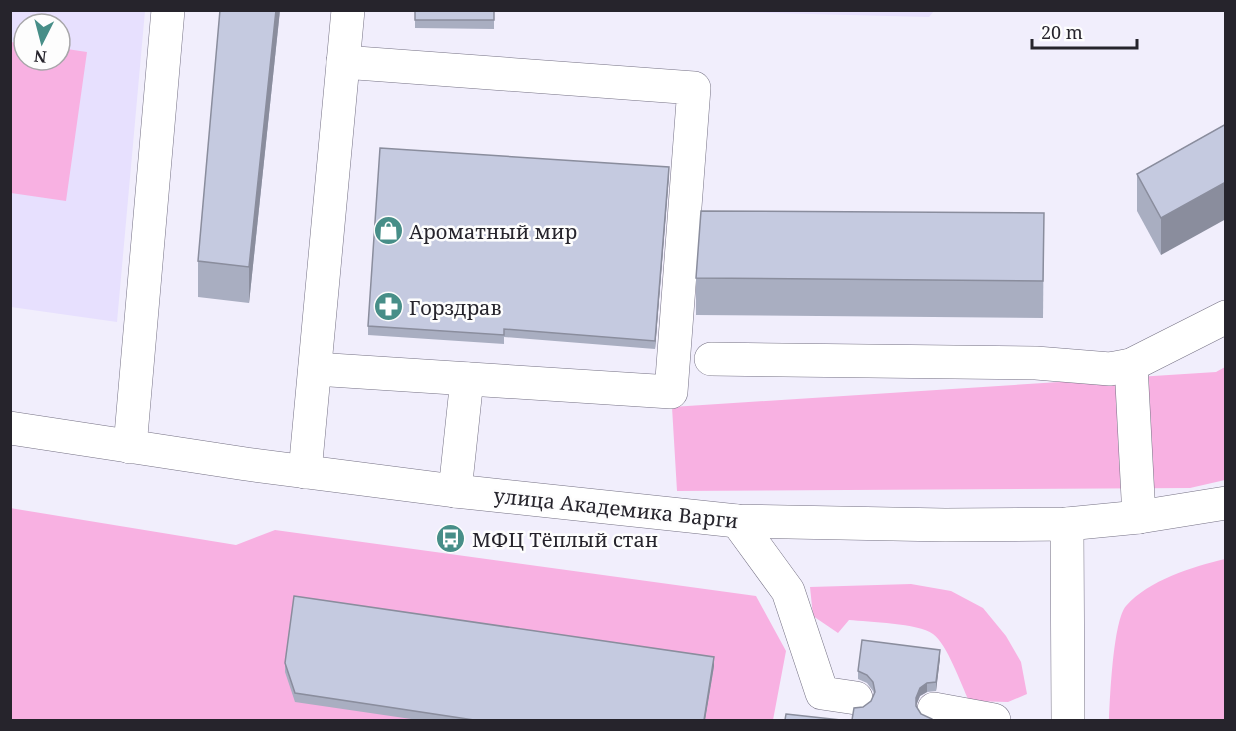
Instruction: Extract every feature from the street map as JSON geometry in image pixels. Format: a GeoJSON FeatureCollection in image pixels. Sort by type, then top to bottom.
{"type":"FeatureCollection","features":[{"type":"Feature","properties":{"kind":"street"},"geometry":{"type":"LineString","coordinates":[[130,447],[168,10]]}},
{"type":"Feature","properties":{"kind":"street"},"geometry":{"type":"LineString","coordinates":[[305,472],[348,10]]}},
{"type":"Feature","properties":{"kind":"street"},"geometry":{"type":"LineString","coordinates":[[315,369],[671,392],[694,88],[343,62]]}},
{"type":"Feature","properties":{"kind":"street"},"geometry":{"type":"LineString","coordinates":[[711,359],[1036,363],[1110,369],[1131,365],[1226,317]]}},
{"type":"Feature","properties":{"kind":"street"},"geometry":{"type":"LineString","coordinates":[[1131,365],[1139,517]]}},
{"type":"Feature","properties":{"kind":"street"},"geometry":{"type":"LineString","coordinates":[[455,491],[467,379]]}},
{"type":"Feature","properties":{"kind":"street","name":"улица Академика Варги"},"geometry":{"type":"LineString","coordinates":[[10,428],[305,472],[455,491],[737,521],[945,525],[1067,524],[1139,517],[1226,503]]}},
{"type":"Feature","properties":{"kind":"street"},"geometry":{"type":"LineString","coordinates":[[737,521],[788,591],[822,693],[856,698]]}},
{"type":"Feature","properties":{"kind":"street"},"geometry":{"type":"LineString","coordinates":[[1067,524],[1068,720]]}},
{"type":"Feature","properties":{"kind":"street"},"geometry":{"type":"LineString","coordinates":[[934,709],[994,720]]}},
{"type":"Feature","properties":{"kind":"shaded area"},"geometry":{"type":"Polygon","coordinates":[[[11,11],[145,11],[117,322],[11,307],[11,11]]]}},
{"type":"Feature","properties":{"kind":"shaded area"},"geometry":{"type":"Polygon","coordinates":[[[690,11],[934,11],[929,17],[690,11]]]}},
{"type":"Feature","properties":{"kind":"shaded area"},"geometry":{"type":"Polygon","coordinates":[[[11,42],[12,72],[72,72],[72,50],[87,52],[66,201],[11,193],[11,42]]]}},
{"type":"Feature","properties":{"kind":"shaded area"},"geometry":{"type":"Polygon","coordinates":[[[1225,367],[1225,480],[1190,488],[677,491],[672,407],[1216,372],[1225,367]]]}},
{"type":"Feature","properties":{"kind":"shaded area"},"geometry":{"type":"Polygon","coordinates":[[[10,508],[236,545],[275,530],[756,596],[786,651],[773,720],[11,720],[10,508]]]}},
{"type":"Feature","properties":{"kind":"shaded area"},"geometry":{"type":"Polygon","coordinates":[[[1225,559],[1225,720],[1109,720],[1115,643],[1126,606],[1159,582],[1199,566],[1225,559]]]}},
{"type":"Feature","properties":{"kind":"shaded area"},"geometry":{"type":"Polygon","coordinates":[[[911,584],[951,591],[983,608],[1006,636],[1021,662],[1027,694],[1008,702],[969,701],[943,646],[933,634],[926,630],[905,625],[849,620],[838,633],[813,616],[810,587],[911,584]]]}},
{"type":"Feature","properties":{"kind":"building"},"geometry":{"type":"Polygon","coordinates":[[[220,10],[276,10],[249,267],[198,261],[220,10]]]}},
{"type":"Feature","properties":{"kind":"building"},"geometry":{"type":"Polygon","coordinates":[[[415,10],[494,10],[494,20],[415,20],[415,10]]]}},
{"type":"Feature","properties":{"kind":"building"},"geometry":{"type":"Polygon","coordinates":[[[1226,124],[1226,182],[1161,218],[1137,174],[1226,124]]]}},
{"type":"Feature","properties":{"kind":"building"},"geometry":{"type":"Polygon","coordinates":[[[380,148],[669,167],[655,341],[504,329],[504,335],[368,326],[380,148]]]}},
{"type":"Feature","properties":{"kind":"building"},"geometry":{"type":"Polygon","coordinates":[[[701,211],[1044,213],[1043,281],[696,278],[701,211]]]}},
{"type":"Feature","properties":{"kind":"building"},"geometry":{"type":"Polygon","coordinates":[[[294,596],[714,657],[704,720],[474,720],[295,693],[285,663],[294,596]]]}},
{"type":"Feature","properties":{"kind":"building"},"geometry":{"type":"Polygon","coordinates":[[[862,640],[940,650],[936,682],[927,683],[920,688],[916,698],[916,706],[921,714],[932,720],[852,720],[854,708],[863,707],[871,701],[875,692],[873,682],[867,675],[858,671],[862,640]]]}},
{"type":"Feature","properties":{"kind":"building"},"geometry":{"type":"Polygon","coordinates":[[[786,714],[841,720],[785,720],[786,714]]]}},
{"type":"Feature","properties":{"kind":"place","name":"Ароматный мир"},"geometry":{"type":"Point","coordinates":[388,231]}},
{"type":"Feature","properties":{"kind":"place","name":"Горздрав"},"geometry":{"type":"Point","coordinates":[388,307]}},
{"type":"Feature","properties":{"kind":"place","name":"МФЦ Тёплый стан"},"geometry":{"type":"Point","coordinates":[451,539]}}]}
